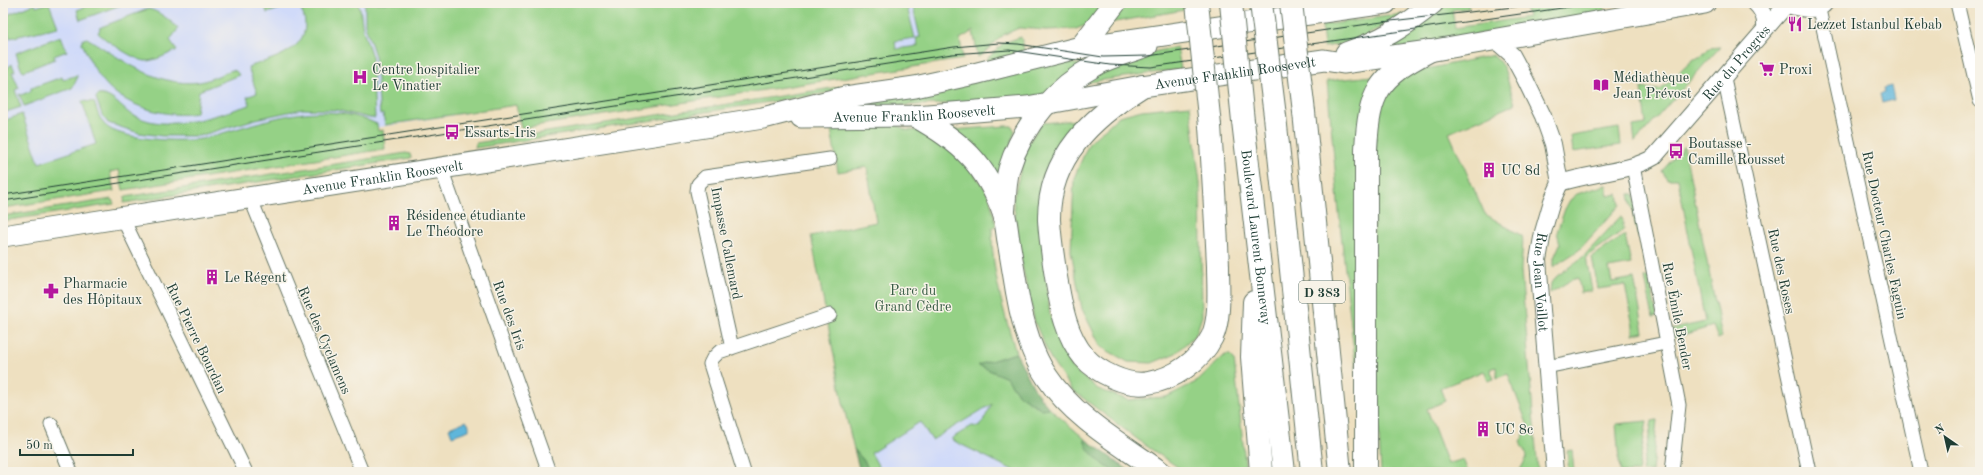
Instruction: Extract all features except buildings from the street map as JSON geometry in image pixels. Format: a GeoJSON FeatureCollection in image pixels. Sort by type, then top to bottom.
{"type":"FeatureCollection","features":[{"type":"Feature","properties":{"kind":"highway"},"geometry":{"type":"LineString","coordinates":[[1081,47],[1115,3]]}},
{"type":"Feature","properties":{"kind":"highway"},"geometry":{"type":"LineString","coordinates":[[1142,86],[1120,100],[1094,121],[1074,143],[1057,175],[1052,195],[1049,219],[1061,308],[1067,327],[1075,344],[1096,368],[1123,381],[1146,384],[1172,376],[1198,357],[1213,336],[1219,300],[1216,212],[1210,126],[1197,3]]}},
{"type":"Feature","properties":{"kind":"highway","name":"Boulevard Laurent Bonnevay"},"geometry":{"type":"LineString","coordinates":[[1231,3],[1243,121],[1284,472]]}},
{"type":"Feature","properties":{"kind":"highway"},"geometry":{"type":"LineString","coordinates":[[1261,3],[1275,116],[1312,472]]}},
{"type":"Feature","properties":{"kind":"highway","name":"D 383"},"geometry":{"type":"LineString","coordinates":[[1291,3],[1304,112],[1340,472]]}},
{"type":"Feature","properties":{"kind":"highway"},"geometry":{"type":"LineString","coordinates":[[1296,42],[1298,3]]}},
{"type":"Feature","properties":{"kind":"highway"},"geometry":{"type":"LineString","coordinates":[[1366,472],[1367,122],[1372,100],[1382,83],[1402,65],[1429,51]]}},
{"type":"Feature","properties":{"kind":"highway"},"geometry":{"type":"LineString","coordinates":[[915,116],[935,127],[962,146],[983,171],[1004,215],[1021,314],[1033,349],[1047,377],[1069,404],[1160,472]]}},
{"type":"Feature","properties":{"kind":"highway"},"geometry":{"type":"LineString","coordinates":[[1256,230],[1252,357],[1261,472]]}},
{"type":"Feature","properties":{"kind":"main road","name":"Avenue Franklin Roosevelt"},"geometry":{"type":"LineString","coordinates":[[3,236],[763,118],[845,97],[916,87],[1081,47],[1360,5],[1386,3]]}},
{"type":"Feature","properties":{"kind":"main road"},"geometry":{"type":"LineString","coordinates":[[1324,60],[1373,44],[1396,32],[1432,3]]}},
{"type":"Feature","properties":{"kind":"main road","name":"Avenue Franklin Roosevelt"},"geometry":{"type":"LineString","coordinates":[[763,118],[915,116],[1044,105],[1142,86],[1324,60],[1343,63],[1429,51],[1622,16],[1705,3]]}},
{"type":"Feature","properties":{"kind":"main road"},"geometry":{"type":"LineString","coordinates":[[1789,3],[1803,7],[1820,4]]}},
{"type":"Feature","properties":{"kind":"main road"},"geometry":{"type":"LineString","coordinates":[[1004,215],[1009,170],[1020,141],[1044,105],[1063,88],[1099,63],[1195,30]]}},
{"type":"Feature","properties":{"kind":"street"},"geometry":{"type":"LineString","coordinates":[[1755,3],[1764,13],[1766,22],[1764,29]]}},
{"type":"Feature","properties":{"kind":"street","name":"Rue du Progrès"},"geometry":{"type":"LineString","coordinates":[[1560,183],[1578,177],[1633,166],[1654,157],[1724,78],[1764,29],[1789,3]]}},
{"type":"Feature","properties":{"kind":"street"},"geometry":{"type":"LineString","coordinates":[[1957,3],[1980,101]]}},
{"type":"Feature","properties":{"kind":"street","name":"Rue Docteur Charles Faguin"},"geometry":{"type":"LineString","coordinates":[[1820,4],[1921,472]]}},
{"type":"Feature","properties":{"kind":"street"},"geometry":{"type":"LineString","coordinates":[[1496,40],[1512,55],[1526,79],[1543,116],[1553,144],[1560,183]]}},
{"type":"Feature","properties":{"kind":"street","name":"Rue des Roses"},"geometry":{"type":"LineString","coordinates":[[1724,78],[1809,472]]}},
{"type":"Feature","properties":{"kind":"street","name":"Impasse Callemard"},"geometry":{"type":"LineString","coordinates":[[732,348],[697,191],[698,184],[705,177],[830,159]]}},
{"type":"Feature","properties":{"kind":"street","name":"Rue Émile Bender"},"geometry":{"type":"LineString","coordinates":[[1633,166],[1679,405],[1672,472]]}},
{"type":"Feature","properties":{"kind":"street","name":"Rue des Iris"},"geometry":{"type":"LineString","coordinates":[[441,168],[549,472]]}},
{"type":"Feature","properties":{"kind":"street","name":"Rue Jean Voillot"},"geometry":{"type":"LineString","coordinates":[[1555,472],[1538,260],[1543,232],[1552,201],[1560,183]]}},
{"type":"Feature","properties":{"kind":"street","name":"Rue des Cyclamens"},"geometry":{"type":"LineString","coordinates":[[250,197],[362,472]]}},
{"type":"Feature","properties":{"kind":"street","name":"Rue Pierre Bourdan"},"geometry":{"type":"LineString","coordinates":[[122,217],[246,472]]}},
{"type":"Feature","properties":{"kind":"street"},"geometry":{"type":"LineString","coordinates":[[744,472],[710,364],[713,358],[719,352],[830,315]]}},
{"type":"Feature","properties":{"kind":"street"},"geometry":{"type":"LineString","coordinates":[[1546,367],[1666,343]]}},
{"type":"Feature","properties":{"kind":"street"},"geometry":{"type":"LineString","coordinates":[[51,424],[71,472]]}},
{"type":"Feature","properties":{"kind":"shaded area","name":"Centre hospitalier Le Vinatier"},"geometry":{"type":"Polygon","coordinates":[[[3,3],[1013,3],[960,39],[518,108],[516,105],[3,188],[3,3]]]}},
{"type":"Feature","properties":{"kind":"shaded area"},"geometry":{"type":"Polygon","coordinates":[[[1016,353],[1036,392],[1049,408],[1085,439],[1131,472],[860,472],[844,408],[1016,353]]]}},
{"type":"Feature","properties":{"kind":"green space"},"geometry":{"type":"Polygon","coordinates":[[[49,3],[58,27],[10,38],[3,19],[5,18],[4,16],[35,4],[36,7],[49,3]]]}},
{"type":"Feature","properties":{"kind":"green space"},"geometry":{"type":"Polygon","coordinates":[[[96,3],[126,3],[80,20],[77,10],[96,3]]]}},
{"type":"Feature","properties":{"kind":"green space"},"geometry":{"type":"Polygon","coordinates":[[[264,3],[298,3],[267,13],[264,3]]]}},
{"type":"Feature","properties":{"kind":"green space"},"geometry":{"type":"Polygon","coordinates":[[[298,3],[357,3],[360,8],[363,30],[372,57],[375,118],[336,110],[302,109],[256,119],[199,136],[162,136],[139,133],[108,123],[102,115],[96,98],[98,95],[111,98],[129,113],[149,121],[162,123],[187,122],[250,105],[247,97],[257,93],[248,67],[275,58],[293,48],[304,34],[305,24],[303,13],[298,3]]]}},
{"type":"Feature","properties":{"kind":"green space"},"geometry":{"type":"Polygon","coordinates":[[[365,3],[906,3],[915,38],[895,41],[896,49],[918,46],[916,38],[920,37],[912,3],[1108,3],[1089,24],[1076,29],[1045,30],[1019,28],[1003,35],[978,57],[973,31],[960,39],[963,59],[521,128],[516,105],[385,125],[383,114],[380,115],[375,56],[365,25],[365,3]]]}},
{"type":"Feature","properties":{"kind":"green space"},"geometry":{"type":"Polygon","coordinates":[[[1126,3],[1183,3],[1184,10],[1109,23],[1126,3]]]}},
{"type":"Feature","properties":{"kind":"green space"},"geometry":{"type":"Polygon","coordinates":[[[1448,3],[1468,3],[1469,8],[1452,10],[1455,28],[1528,17],[1525,3],[1604,3],[1605,11],[1376,53],[1432,16],[1448,3]]]}},
{"type":"Feature","properties":{"kind":"green space"},"geometry":{"type":"Polygon","coordinates":[[[148,9],[156,11],[164,16],[178,29],[170,40],[177,50],[155,59],[147,61],[142,60],[121,50],[98,33],[101,27],[148,9]]]}},
{"type":"Feature","properties":{"kind":"green space"},"geometry":{"type":"Polygon","coordinates":[[[1404,14],[1357,41],[1324,47],[1322,25],[1404,14]]]}},
{"type":"Feature","properties":{"kind":"green space"},"geometry":{"type":"Polygon","coordinates":[[[61,36],[67,51],[54,56],[55,59],[24,71],[21,69],[16,53],[61,36]]]}},
{"type":"Feature","properties":{"kind":"green space"},"geometry":{"type":"Polygon","coordinates":[[[1021,37],[1025,54],[985,61],[1003,43],[1021,37]]]}},
{"type":"Feature","properties":{"kind":"green space"},"geometry":{"type":"Polygon","coordinates":[[[87,38],[140,70],[169,80],[184,83],[200,82],[232,70],[236,71],[239,75],[199,91],[196,113],[163,113],[126,100],[108,86],[100,77],[82,43],[83,39],[87,38]]]}},
{"type":"Feature","properties":{"kind":"green space"},"geometry":{"type":"Polygon","coordinates":[[[1177,47],[1181,69],[1076,84],[1143,54],[1177,47]]]}},
{"type":"Feature","properties":{"kind":"green space"},"geometry":{"type":"Polygon","coordinates":[[[1720,47],[1635,142],[1633,126],[1646,124],[1641,88],[1660,90],[1694,59],[1700,58],[1709,48],[1720,47]]]}},
{"type":"Feature","properties":{"kind":"green space"},"geometry":{"type":"Polygon","coordinates":[[[1494,55],[1504,68],[1515,104],[1449,133],[1485,214],[1523,238],[1521,271],[1538,472],[1519,472],[1527,457],[1521,442],[1524,437],[1523,435],[1530,431],[1508,374],[1497,378],[1496,367],[1490,369],[1494,379],[1488,381],[1484,371],[1440,388],[1445,401],[1427,409],[1448,464],[1463,459],[1468,472],[1381,472],[1373,276],[1377,105],[1403,74],[1494,55]]]}},
{"type":"Feature","properties":{"kind":"green space"},"geometry":{"type":"Polygon","coordinates":[[[1058,61],[1082,65],[1048,95],[940,104],[852,107],[851,104],[1058,61]]]}},
{"type":"Feature","properties":{"kind":"green space"},"geometry":{"type":"Polygon","coordinates":[[[12,64],[15,71],[12,72],[19,88],[15,90],[21,107],[3,113],[3,75],[7,71],[6,69],[12,64]]]}},
{"type":"Feature","properties":{"kind":"green space"},"geometry":{"type":"Polygon","coordinates":[[[77,75],[76,81],[72,88],[24,106],[19,94],[21,95],[31,91],[31,88],[62,77],[63,80],[77,75]]]}},
{"type":"Feature","properties":{"kind":"green space"},"geometry":{"type":"Polygon","coordinates":[[[1381,75],[1356,370],[1340,224],[1327,81],[1381,75]]]}},
{"type":"Feature","properties":{"kind":"green space"},"geometry":{"type":"Polygon","coordinates":[[[839,87],[839,91],[475,148],[476,143],[839,87]]]}},
{"type":"Feature","properties":{"kind":"green space"},"geometry":{"type":"Polygon","coordinates":[[[82,101],[94,102],[101,120],[112,130],[136,137],[165,140],[201,139],[288,115],[310,112],[332,112],[354,116],[377,124],[378,131],[383,130],[385,149],[123,190],[119,170],[110,172],[114,191],[3,208],[3,121],[22,114],[39,163],[96,144],[82,101]]]}},
{"type":"Feature","properties":{"kind":"green space"},"geometry":{"type":"Polygon","coordinates":[[[1190,105],[1200,183],[1202,316],[1196,334],[1176,353],[1152,363],[1128,362],[1101,347],[1082,309],[1071,251],[1074,178],[1089,143],[1119,116],[1142,110],[1190,105]]]}},
{"type":"Feature","properties":{"kind":"green space"},"geometry":{"type":"Polygon","coordinates":[[[1079,120],[1062,142],[1049,169],[1044,250],[1050,316],[1072,368],[1098,389],[1128,400],[1166,397],[1198,381],[1225,355],[1230,355],[1234,359],[1246,472],[1185,472],[1145,445],[1071,389],[1051,360],[1035,323],[1022,265],[1013,200],[1027,145],[1042,123],[1079,120]]]}},
{"type":"Feature","properties":{"kind":"green space","name":"Parc du Grand Cèdre"},"geometry":{"type":"Polygon","coordinates":[[[897,125],[906,130],[928,131],[955,148],[989,194],[996,225],[992,228],[992,244],[996,276],[1016,353],[978,365],[1007,378],[1018,394],[1040,409],[1049,408],[1085,439],[1085,443],[1100,461],[1114,472],[1017,472],[952,440],[952,438],[972,426],[980,427],[992,404],[932,440],[920,422],[871,453],[882,472],[869,472],[865,462],[854,449],[844,408],[811,236],[876,222],[867,167],[838,172],[831,129],[897,125]]]}},
{"type":"Feature","properties":{"kind":"green space"},"geometry":{"type":"Polygon","coordinates":[[[1012,126],[1015,131],[1000,179],[952,130],[1012,126]]]}},
{"type":"Feature","properties":{"kind":"green space"},"geometry":{"type":"Polygon","coordinates":[[[1619,128],[1621,145],[1573,152],[1571,136],[1619,128]]]}},
{"type":"Feature","properties":{"kind":"green space"},"geometry":{"type":"Polygon","coordinates":[[[1684,146],[1722,337],[1718,339],[1713,326],[1674,338],[1672,329],[1705,322],[1678,179],[1667,179],[1662,171],[1684,146]]]}},
{"type":"Feature","properties":{"kind":"green space"},"geometry":{"type":"Polygon","coordinates":[[[406,153],[410,154],[411,158],[124,203],[125,197],[406,153]]]}},
{"type":"Feature","properties":{"kind":"green space"},"geometry":{"type":"Polygon","coordinates":[[[1606,185],[1608,196],[1618,194],[1620,205],[1579,250],[1553,267],[1553,260],[1560,244],[1557,232],[1565,209],[1570,200],[1577,194],[1606,185]]]}},
{"type":"Feature","properties":{"kind":"green space"},"geometry":{"type":"Polygon","coordinates":[[[1629,194],[1634,194],[1642,236],[1638,237],[1629,194]]]}},
{"type":"Feature","properties":{"kind":"green space"},"geometry":{"type":"Polygon","coordinates":[[[112,199],[114,204],[3,221],[3,216],[112,199]]]}},
{"type":"Feature","properties":{"kind":"green space"},"geometry":{"type":"Polygon","coordinates":[[[1620,217],[1622,218],[1624,230],[1586,257],[1592,291],[1581,293],[1578,278],[1571,280],[1550,293],[1551,283],[1556,277],[1584,256],[1620,217]]]}},
{"type":"Feature","properties":{"kind":"green space"},"geometry":{"type":"Polygon","coordinates":[[[1625,235],[1631,264],[1609,268],[1612,282],[1634,278],[1644,332],[1633,334],[1633,326],[1625,285],[1598,289],[1592,257],[1625,235]]]}},
{"type":"Feature","properties":{"kind":"green space"},"geometry":{"type":"Polygon","coordinates":[[[1649,277],[1657,316],[1653,317],[1645,278],[1649,277]]]}},
{"type":"Feature","properties":{"kind":"green space"},"geometry":{"type":"Polygon","coordinates":[[[1016,353],[1036,392],[1049,408],[1041,409],[1018,394],[1007,378],[978,365],[1016,353]]]}},
{"type":"Feature","properties":{"kind":"green space"},"geometry":{"type":"Polygon","coordinates":[[[1657,420],[1652,472],[1642,472],[1652,421],[1657,420]]]}},
{"type":"Feature","properties":{"kind":"green space"},"geometry":{"type":"Polygon","coordinates":[[[1647,421],[1638,472],[1620,472],[1616,424],[1647,421]]]}},
{"type":"Feature","properties":{"kind":"green space"},"geometry":{"type":"Polygon","coordinates":[[[1085,439],[1131,472],[1114,472],[1091,453],[1085,439]]]}},
{"type":"Feature","properties":{"kind":"green space"},"geometry":{"type":"Polygon","coordinates":[[[854,449],[865,462],[869,472],[860,472],[854,449]]]}},
{"type":"Feature","properties":{"kind":"green space"},"geometry":{"type":"Polygon","coordinates":[[[1572,450],[1574,472],[1569,472],[1567,451],[1572,450]]]}},
{"type":"Feature","properties":{"kind":"water"},"geometry":{"type":"Polygon","coordinates":[[[1891,86],[1894,100],[1882,103],[1880,93],[1885,92],[1884,88],[1891,86]]]}},
{"type":"Feature","properties":{"kind":"water"},"geometry":{"type":"Polygon","coordinates":[[[466,421],[469,425],[469,430],[452,436],[449,428],[466,421]]]}},
{"type":"Feature","properties":{"kind":"tram line"},"geometry":{"type":"LineString","coordinates":[[3,195],[954,47],[999,43],[1018,44],[1103,57],[1148,56],[1382,22],[1549,3]]}},
{"type":"Feature","properties":{"kind":"tram line"},"geometry":{"type":"LineString","coordinates":[[3,201],[952,54],[1009,50],[1110,65],[1151,67],[1597,3]]}},
{"type":"Feature","properties":{"kind":"place","name":"Lezzet Istanbul Kebab"},"geometry":{"type":"Point","coordinates":[1795,24]}},
{"type":"Feature","properties":{"kind":"place","name":"Proxi"},"geometry":{"type":"Point","coordinates":[1767,69]}},
{"type":"Feature","properties":{"kind":"place","name":"Centre hospitalier Le Vinatier"},"geometry":{"type":"Point","coordinates":[360,77]}},
{"type":"Feature","properties":{"kind":"place","name":"Médiathèque Jean Prévost"},"geometry":{"type":"Point","coordinates":[1601,85]}},
{"type":"Feature","properties":{"kind":"place","name":"Essarts-Iris"},"geometry":{"type":"Point","coordinates":[452,132]}},
{"type":"Feature","properties":{"kind":"place","name":"Boutasse - Camille Rousset"},"geometry":{"type":"Point","coordinates":[1676,151]}},
{"type":"Feature","properties":{"kind":"place","name":"UC 8d"},"geometry":{"type":"Point","coordinates":[1489,170]}},
{"type":"Feature","properties":{"kind":"place","name":"Résidence étudiante Le Théodore"},"geometry":{"type":"Point","coordinates":[394,223]}},
{"type":"Feature","properties":{"kind":"place","name":"Le Régent"},"geometry":{"type":"Point","coordinates":[212,277]}},
{"type":"Feature","properties":{"kind":"place","name":"Pharmacie des Hôpitaux"},"geometry":{"type":"Point","coordinates":[51,291]}},
{"type":"Feature","properties":{"kind":"place","name":"UC 8c"},"geometry":{"type":"Point","coordinates":[1483,429]}}]}
